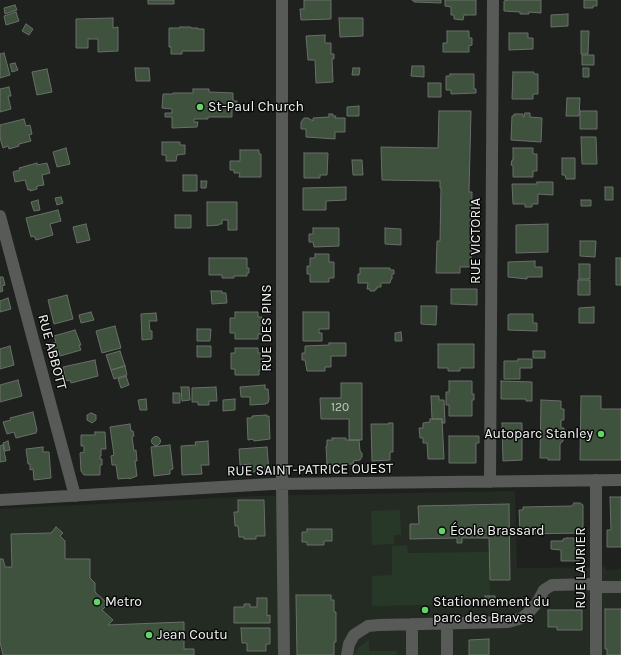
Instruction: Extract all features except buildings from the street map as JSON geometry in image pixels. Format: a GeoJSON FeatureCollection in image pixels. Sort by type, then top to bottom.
{"type":"FeatureCollection","features":[{"type":"Feature","properties":{"kind":"street","name":"RUE DES PINS"},"geometry":{"type":"LineString","coordinates":[[282,0],[282,484],[284,655]]}},
{"type":"Feature","properties":{"kind":"street","name":"RUE VICTORIA"},"geometry":{"type":"LineString","coordinates":[[490,482],[493,0]]}},
{"type":"Feature","properties":{"kind":"street","name":"RUE ABBOTT"},"geometry":{"type":"LineString","coordinates":[[0,216],[75,496]]}},
{"type":"Feature","properties":{"kind":"street","name":"RUE LAURIER"},"geometry":{"type":"LineString","coordinates":[[596,480],[596,655]]}},
{"type":"Feature","properties":{"kind":"street","name":"RUE SAINT-PATRICE OUEST"},"geometry":{"type":"LineString","coordinates":[[0,500],[282,484],[621,480]]}},
{"type":"Feature","properties":{"kind":"street"},"geometry":{"type":"LineString","coordinates":[[347,655],[351,639],[363,628],[373,625],[515,621],[528,613],[537,603],[544,590],[552,585],[596,585],[621,587]]}},
{"type":"Feature","properties":{"kind":"street"},"geometry":{"type":"LineString","coordinates":[[447,623],[447,655]]}},
{"type":"Feature","properties":{"kind":"street"},"geometry":{"type":"LineString","coordinates":[[412,624],[412,655]]}},
{"type":"Feature","properties":{"kind":"shaded area"},"geometry":{"type":"Polygon","coordinates":[[[515,491],[517,568],[605,567],[606,570],[621,569],[621,655],[0,655],[0,509],[256,496],[515,491]]]}},
{"type":"Feature","properties":{"kind":"green space"},"geometry":{"type":"Polygon","coordinates":[[[400,510],[401,535],[394,535],[394,544],[372,545],[371,511],[400,510]]]}},
{"type":"Feature","properties":{"kind":"green space"},"geometry":{"type":"Polygon","coordinates":[[[407,545],[408,553],[489,552],[490,596],[485,596],[485,604],[372,606],[372,576],[392,575],[392,546],[407,545]]]}},
{"type":"Feature","properties":{"kind":"green space"},"geometry":{"type":"Polygon","coordinates":[[[369,640],[369,651],[397,651],[397,655],[354,655],[359,647],[369,640]]]}},
{"type":"Feature","properties":{"kind":"place","name":"St-Paul Church"},"geometry":{"type":"Point","coordinates":[200,107]}},
{"type":"Feature","properties":{"kind":"place","name":"Autoparc Stanley"},"geometry":{"type":"Point","coordinates":[601,434]}},
{"type":"Feature","properties":{"kind":"place","name":"École Brassard"},"geometry":{"type":"Point","coordinates":[442,531]}},
{"type":"Feature","properties":{"kind":"place","name":"Metro"},"geometry":{"type":"Point","coordinates":[97,602]}},
{"type":"Feature","properties":{"kind":"place","name":"Stationnement du parc des Braves"},"geometry":{"type":"Point","coordinates":[425,610]}},
{"type":"Feature","properties":{"kind":"place","name":"Jean Coutu"},"geometry":{"type":"Point","coordinates":[149,635]}}]}
